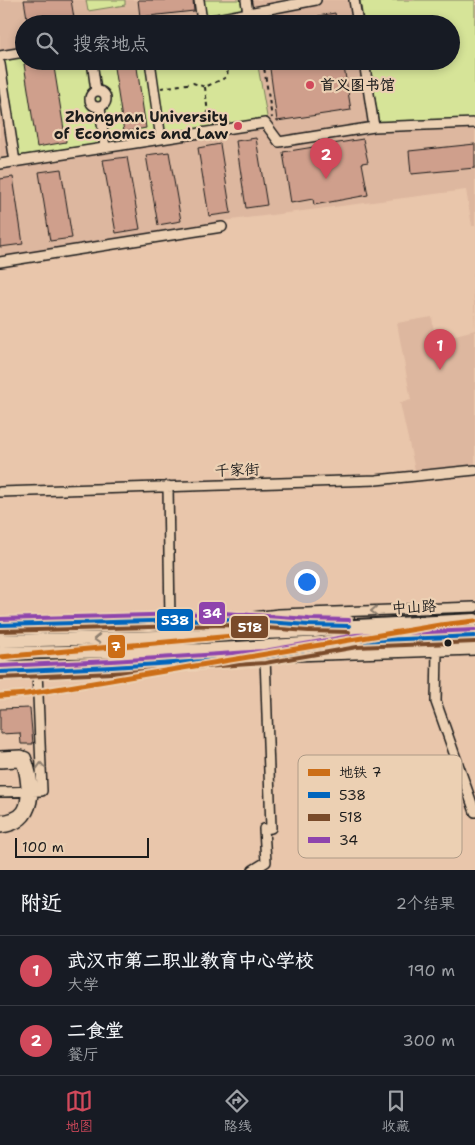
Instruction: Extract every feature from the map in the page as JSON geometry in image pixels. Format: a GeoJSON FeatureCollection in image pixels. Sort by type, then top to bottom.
{"type":"FeatureCollection","features":[{"type":"Feature","properties":{"kind":"highway","name":"中山路"},"geometry":{"type":"LineString","coordinates":[[0,641],[315,631],[356,626],[475,620]]}},
{"type":"Feature","properties":{"kind":"highway","name":"中山路"},"geometry":{"type":"LineString","coordinates":[[0,653],[200,650],[475,636]]}},
{"type":"Feature","properties":{"kind":"main road","name":"中山路"},"geometry":{"type":"LineString","coordinates":[[0,626],[224,619],[356,626]]}},
{"type":"Feature","properties":{"kind":"main road","name":"中山路"},"geometry":{"type":"LineString","coordinates":[[0,672],[266,657],[356,641]]}},
{"type":"Feature","properties":{"kind":"street"},"geometry":{"type":"LineString","coordinates":[[199,0],[201,15]]}},
{"type":"Feature","properties":{"kind":"street"},"geometry":{"type":"LineString","coordinates":[[246,0],[248,13]]}},
{"type":"Feature","properties":{"kind":"street"},"geometry":{"type":"LineString","coordinates":[[238,15],[316,0]]}},
{"type":"Feature","properties":{"kind":"street"},"geometry":{"type":"LineString","coordinates":[[354,0],[356,15]]}},
{"type":"Feature","properties":{"kind":"street"},"geometry":{"type":"LineString","coordinates":[[0,56],[15,54]]}},
{"type":"Feature","properties":{"kind":"street"},"geometry":{"type":"LineString","coordinates":[[0,64],[15,162]]}},
{"type":"Feature","properties":{"kind":"street"},"geometry":{"type":"LineString","coordinates":[[93,70],[96,91],[90,100],[93,106],[100,107],[105,148]]}},
{"type":"Feature","properties":{"kind":"street"},"geometry":{"type":"LineString","coordinates":[[151,70],[161,139]]}},
{"type":"Feature","properties":{"kind":"street"},"geometry":{"type":"LineString","coordinates":[[365,70],[374,127]]}},
{"type":"Feature","properties":{"kind":"street"},"geometry":{"type":"LineString","coordinates":[[0,164],[265,123],[279,142],[374,127],[475,123]]}},
{"type":"Feature","properties":{"kind":"street"},"geometry":{"type":"LineString","coordinates":[[0,262],[222,227]]}},
{"type":"Feature","properties":{"kind":"street","name":"千家街"},"geometry":{"type":"LineString","coordinates":[[0,492],[376,480],[475,470]]}},
{"type":"Feature","properties":{"kind":"street"},"geometry":{"type":"LineString","coordinates":[[168,486],[170,621]]}},
{"type":"Feature","properties":{"kind":"street"},"geometry":{"type":"LineString","coordinates":[[224,619],[279,614],[475,607]]}},
{"type":"Feature","properties":{"kind":"street"},"geometry":{"type":"LineString","coordinates":[[252,870],[266,862],[264,829],[270,828],[266,657],[475,650]]}},
{"type":"Feature","properties":{"kind":"street"},"geometry":{"type":"LineString","coordinates":[[437,651],[436,702],[455,755]]}},
{"type":"Feature","properties":{"kind":"street"},"geometry":{"type":"LineString","coordinates":[[0,792],[42,791],[37,671]]}},
{"type":"Feature","properties":{"kind":"street"},"geometry":{"type":"LineString","coordinates":[[0,756],[21,755],[26,757],[32,777],[26,804],[20,812],[10,818],[0,820]]}},
{"type":"Feature","properties":{"kind":"street"},"geometry":{"type":"LineString","coordinates":[[0,763],[21,763],[31,806],[29,812],[12,826],[0,828]]}},
{"type":"Feature","properties":{"kind":"street"},"geometry":{"type":"LineString","coordinates":[[462,775],[475,812]]}},
{"type":"Feature","properties":{"kind":"path"},"geometry":{"type":"LineString","coordinates":[[154,89],[193,82],[205,87],[227,77],[228,70]]}},
{"type":"Feature","properties":{"kind":"path"},"geometry":{"type":"LineString","coordinates":[[264,70],[274,135]]}},
{"type":"Feature","properties":{"kind":"path"},"geometry":{"type":"LineString","coordinates":[[205,87],[210,132]]}},
{"type":"Feature","properties":{"kind":"shaded area","name":"Zhongnan University of Economics and Law"},"geometry":{"type":"Polygon","coordinates":[[[0,0],[475,0],[475,226],[472,226],[466,190],[208,223],[0,258],[0,0]]]}},
{"type":"Feature","properties":{"kind":"shaded area"},"geometry":{"type":"Polygon","coordinates":[[[475,273],[475,330],[473,274],[475,273]]]}},
{"type":"Feature","properties":{"kind":"shaded area"},"geometry":{"type":"Polygon","coordinates":[[[432,317],[435,340],[475,330],[475,464],[415,470],[400,403],[411,400],[397,323],[432,317]]]}},
{"type":"Feature","properties":{"kind":"green space"},"geometry":{"type":"Polygon","coordinates":[[[86,0],[125,0],[125,5],[88,11],[86,0]]]}},
{"type":"Feature","properties":{"kind":"green space"},"geometry":{"type":"Polygon","coordinates":[[[201,0],[244,0],[245,10],[203,15],[201,0]]]}},
{"type":"Feature","properties":{"kind":"green space"},"geometry":{"type":"Polygon","coordinates":[[[360,0],[475,0],[475,119],[379,123],[370,70],[460,70],[460,15],[362,15],[360,0]]]}},
{"type":"Feature","properties":{"kind":"green space"},"geometry":{"type":"Polygon","coordinates":[[[15,59],[15,70],[259,70],[268,122],[15,162],[2,61],[15,59]]]}},
{"type":"Feature","properties":{"kind":"building"},"geometry":{"type":"Polygon","coordinates":[[[24,0],[71,0],[74,15],[26,15],[24,0]]]}},
{"type":"Feature","properties":{"kind":"building"},"geometry":{"type":"Polygon","coordinates":[[[138,0],[193,0],[194,11],[140,15],[138,0]]]}},
{"type":"Feature","properties":{"kind":"building"},"geometry":{"type":"Polygon","coordinates":[[[25,70],[54,70],[66,142],[37,147],[25,70]]]}},
{"type":"Feature","properties":{"kind":"building"},"geometry":{"type":"Polygon","coordinates":[[[114,70],[137,70],[146,128],[124,132],[114,70]]]}},
{"type":"Feature","properties":{"kind":"building","name":"首义图书馆"},"geometry":{"type":"Polygon","coordinates":[[[270,70],[344,70],[351,110],[277,121],[270,70]]]}},
{"type":"Feature","properties":{"kind":"building"},"geometry":{"type":"Polygon","coordinates":[[[256,138],[267,205],[246,208],[236,141],[256,138]]]}},
{"type":"Feature","properties":{"kind":"building"},"geometry":{"type":"Polygon","coordinates":[[[363,139],[368,162],[362,163],[368,195],[314,205],[313,199],[291,203],[283,152],[363,139]]]}},
{"type":"Feature","properties":{"kind":"building"},"geometry":{"type":"Polygon","coordinates":[[[220,144],[231,213],[209,216],[198,148],[220,144]]]}},
{"type":"Feature","properties":{"kind":"building"},"geometry":{"type":"Polygon","coordinates":[[[475,144],[475,168],[411,174],[409,151],[475,144]]]}},
{"type":"Feature","properties":{"kind":"building"},"geometry":{"type":"Polygon","coordinates":[[[169,152],[181,221],[158,225],[146,155],[169,152]]]}},
{"type":"Feature","properties":{"kind":"building"},"geometry":{"type":"Polygon","coordinates":[[[127,157],[140,229],[116,233],[103,160],[127,157]]]}},
{"type":"Feature","properties":{"kind":"building"},"geometry":{"type":"Polygon","coordinates":[[[61,169],[72,238],[50,241],[39,172],[61,169]]]}},
{"type":"Feature","properties":{"kind":"building"},"geometry":{"type":"Polygon","coordinates":[[[13,177],[23,244],[0,247],[0,179],[13,177]]]}},
{"type":"Feature","properties":{"kind":"building"},"geometry":{"type":"Polygon","coordinates":[[[30,708],[33,744],[21,744],[20,733],[0,734],[0,709],[30,708]]]}},
{"type":"Feature","properties":{"kind":"metro line","name":"7"},"geometry":{"type":"LineString","coordinates":[[0,696],[27,694],[440,625],[475,621]]}},
{"type":"Feature","properties":{"kind":"metro line","name":"7"},"geometry":{"type":"LineString","coordinates":[[0,657],[233,636]]}},
{"type":"Feature","properties":{"kind":"transit line","name":"34"},"geometry":{"type":"LineString","coordinates":[[0,619],[224,613],[349,620]]}},
{"type":"Feature","properties":{"kind":"transit line","name":"538"},"geometry":{"type":"LineString","coordinates":[[0,625],[224,619],[349,626]]}},
{"type":"Feature","properties":{"kind":"transit line","name":"518"},"geometry":{"type":"LineString","coordinates":[[0,631],[224,625],[349,632]]}},
{"type":"Feature","properties":{"kind":"transit line","name":"34"},"geometry":{"type":"LineString","coordinates":[[0,666],[264,651],[356,635],[475,630]]}},
{"type":"Feature","properties":{"kind":"transit line","name":"538"},"geometry":{"type":"LineString","coordinates":[[0,672],[265,657],[356,641],[475,636]]}},
{"type":"Feature","properties":{"kind":"transit line","name":"518"},"geometry":{"type":"LineString","coordinates":[[0,678],[265,663],[357,647],[475,642]]}},
{"type":"Feature","properties":{"kind":"place","name":"首义图书馆"},"geometry":{"type":"Point","coordinates":[310,85]}},
{"type":"Feature","properties":{"kind":"place","name":"Zhongnan University of Economics and Law"},"geometry":{"type":"Point","coordinates":[238,126]}},
{"type":"Feature","properties":{"kind":"place","name":"二食堂"},"geometry":{"type":"Point","coordinates":[326,179]}},
{"type":"Feature","properties":{"kind":"place","name":"武汉市第二职业教育中心学校"},"geometry":{"type":"Point","coordinates":[440,370]}}]}
